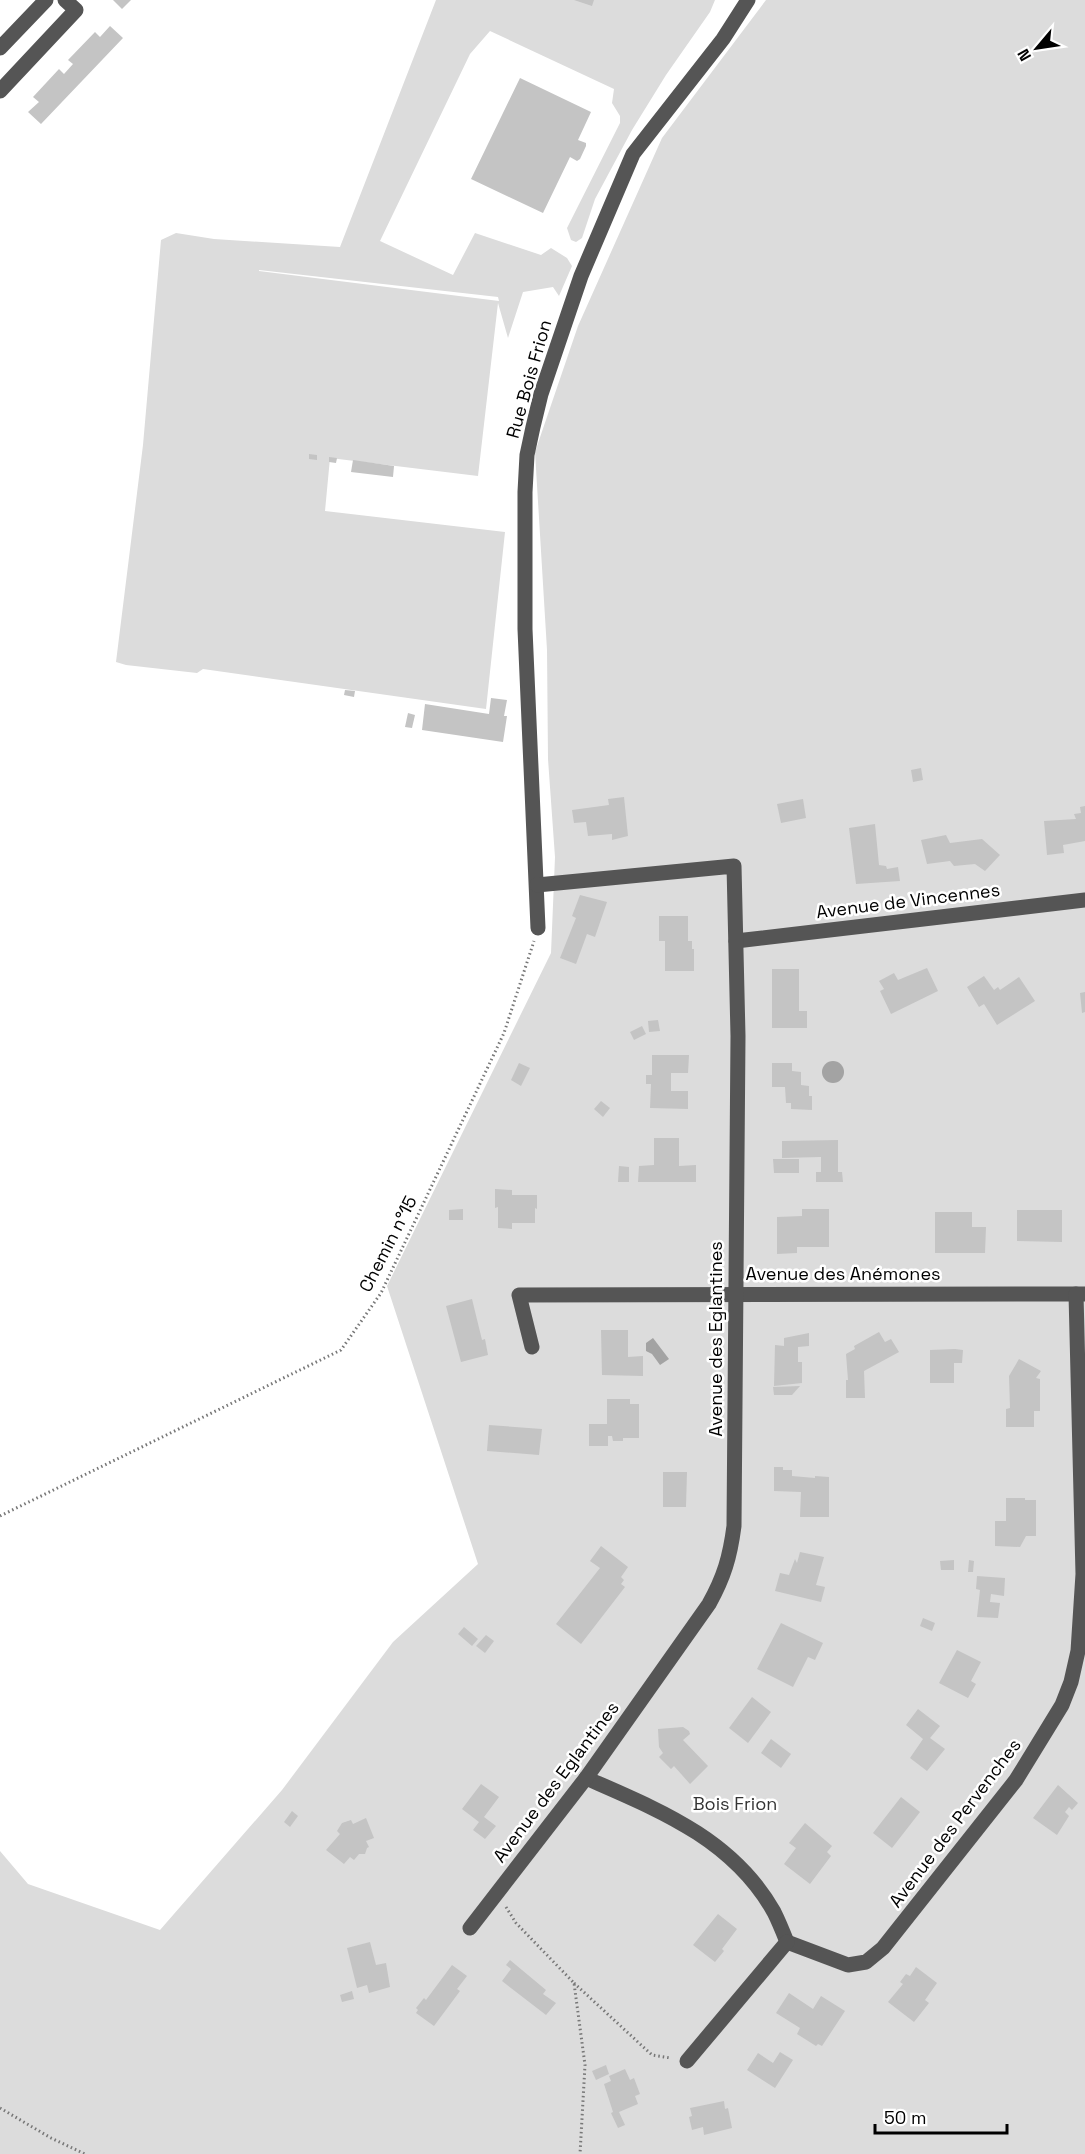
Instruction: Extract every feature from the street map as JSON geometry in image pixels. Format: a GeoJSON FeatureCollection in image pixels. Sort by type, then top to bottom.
{"type":"FeatureCollection","features":[{"type":"Feature","properties":{"kind":"street"},"geometry":{"type":"LineString","coordinates":[[0,48],[46,0]]}},
{"type":"Feature","properties":{"kind":"street"},"geometry":{"type":"LineString","coordinates":[[0,91],[76,10],[65,0]]}},
{"type":"Feature","properties":{"kind":"street","name":"Rue Bois Frion"},"geometry":{"type":"LineString","coordinates":[[538,928],[525,629],[525,492],[533,427],[541,394],[581,276],[633,154],[723,39],[748,0]]}},
{"type":"Feature","properties":{"kind":"street","name":"Avenue des Eglantines"},"geometry":{"type":"LineString","coordinates":[[470,1928],[586,1778],[709,1604],[722,1581],[728,1564],[734,1526],[738,1036],[734,866],[537,885]]}},
{"type":"Feature","properties":{"kind":"street","name":"Avenue de Vincennes"},"geometry":{"type":"LineString","coordinates":[[736,941],[1085,900]]}},
{"type":"Feature","properties":{"kind":"street","name":"Avenue des Anémones"},"geometry":{"type":"LineString","coordinates":[[532,1347],[519,1295],[1080,1294]]}},
{"type":"Feature","properties":{"kind":"street","name":"Avenue des Pervenches"},"geometry":{"type":"LineString","coordinates":[[787,1942],[848,1965],[866,1962],[883,1948],[1016,1780],[1062,1705],[1071,1682],[1078,1652],[1083,1574],[1080,1294]]}},
{"type":"Feature","properties":{"kind":"street"},"geometry":{"type":"LineString","coordinates":[[586,1778],[663,1812],[715,1845],[757,1886],[775,1913],[787,1942],[687,2061]]}},
{"type":"Feature","properties":{"kind":"path","name":"Chemin n°15"},"geometry":{"type":"LineString","coordinates":[[0,1516],[341,1350],[381,1293],[504,1034],[538,928]]}},
{"type":"Feature","properties":{"kind":"path"},"geometry":{"type":"LineString","coordinates":[[496,1893],[516,1923],[573,1983],[652,2055],[687,2061]]}},
{"type":"Feature","properties":{"kind":"path"},"geometry":{"type":"LineString","coordinates":[[573,1983],[585,2065],[580,2154]]}},
{"type":"Feature","properties":{"kind":"path"},"geometry":{"type":"LineString","coordinates":[[0,2108],[51,2138],[85,2154]]}},
{"type":"Feature","properties":{"kind":"green space"},"geometry":{"type":"Polygon","coordinates":[[[436,0],[715,0],[710,12],[666,75],[632,130],[595,199],[582,238],[576,242],[571,240],[567,228],[620,123],[620,116],[612,103],[614,89],[490,31],[470,54],[380,241],[453,275],[475,233],[541,255],[551,248],[567,258],[572,266],[559,296],[553,287],[523,292],[508,338],[498,303],[478,476],[330,458],[325,511],[505,532],[486,709],[203,669],[197,673],[116,662],[143,445],[161,240],[176,233],[214,239],[340,247],[436,0]],[[259,270],[499,301],[498,297],[259,270]]]}},
{"type":"Feature","properties":{"kind":"green space","name":"Bois Frion"},"geometry":{"type":"Polygon","coordinates":[[[766,0],[1085,0],[1085,2154],[0,2154],[0,1851],[28,1884],[160,1930],[282,1790],[393,1642],[478,1564],[387,1286],[551,953],[555,857],[548,759],[547,650],[535,452],[578,326],[662,138],[766,0]]]}},
{"type":"Feature","properties":{"kind":"shaded area"},"geometry":{"type":"Polygon","coordinates":[[[829,1061],[837,1061],[844,1068],[844,1076],[837,1083],[829,1083],[822,1076],[822,1068],[829,1061]]]}},
{"type":"Feature","properties":{"kind":"shaded area"},"geometry":{"type":"Polygon","coordinates":[[[653,1338],[669,1359],[660,1365],[652,1354],[646,1351],[646,1343],[653,1338]]]}},
{"type":"Feature","properties":{"kind":"building"},"geometry":{"type":"Polygon","coordinates":[[[113,0],[131,0],[122,9],[113,0]]]}},
{"type":"Feature","properties":{"kind":"building"},"geometry":{"type":"Polygon","coordinates":[[[574,0],[594,0],[592,6],[574,0]]]}},
{"type":"Feature","properties":{"kind":"building"},"geometry":{"type":"Polygon","coordinates":[[[110,26],[123,38],[41,124],[28,112],[39,102],[33,97],[59,69],[64,74],[73,64],[68,60],[95,32],[100,37],[110,26]]]}},
{"type":"Feature","properties":{"kind":"building"},"geometry":{"type":"Polygon","coordinates":[[[520,78],[591,112],[578,140],[586,143],[580,159],[577,161],[570,157],[543,213],[471,179],[520,78]]]}},
{"type":"Feature","properties":{"kind":"building"},"geometry":{"type":"Polygon","coordinates":[[[309,454],[317,455],[317,460],[309,459],[309,454]]]}},
{"type":"Feature","properties":{"kind":"building"},"geometry":{"type":"Polygon","coordinates":[[[329,457],[337,458],[336,463],[329,462],[329,457]]]}},
{"type":"Feature","properties":{"kind":"building"},"geometry":{"type":"Polygon","coordinates":[[[353,460],[394,466],[393,477],[351,472],[353,460]]]}},
{"type":"Feature","properties":{"kind":"building"},"geometry":{"type":"Polygon","coordinates":[[[345,690],[355,691],[354,697],[344,695],[345,690]]]}},
{"type":"Feature","properties":{"kind":"building"},"geometry":{"type":"Polygon","coordinates":[[[491,698],[507,700],[503,742],[422,730],[425,704],[489,714],[491,698]]]}},
{"type":"Feature","properties":{"kind":"building"},"geometry":{"type":"Polygon","coordinates":[[[408,713],[415,715],[412,728],[405,727],[408,713]]]}},
{"type":"Feature","properties":{"kind":"building"},"geometry":{"type":"Polygon","coordinates":[[[921,768],[923,780],[913,782],[911,770],[921,768]]]}},
{"type":"Feature","properties":{"kind":"building"},"geometry":{"type":"Polygon","coordinates":[[[624,797],[628,836],[612,840],[612,834],[588,836],[586,822],[574,823],[572,810],[609,805],[608,799],[624,797]]]}},
{"type":"Feature","properties":{"kind":"building"},"geometry":{"type":"Polygon","coordinates":[[[803,799],[806,818],[781,823],[777,804],[803,799]]]}},
{"type":"Feature","properties":{"kind":"building"},"geometry":{"type":"Polygon","coordinates":[[[1085,806],[1085,841],[1063,845],[1064,853],[1047,855],[1044,821],[1076,819],[1074,814],[1081,813],[1080,807],[1085,806]]]}},
{"type":"Feature","properties":{"kind":"building"},"geometry":{"type":"Polygon","coordinates":[[[875,824],[879,865],[886,866],[887,869],[898,867],[900,881],[856,884],[849,828],[875,824]]]}},
{"type":"Feature","properties":{"kind":"building"},"geometry":{"type":"Polygon","coordinates":[[[946,835],[950,843],[982,839],[1000,855],[985,871],[975,864],[954,866],[950,861],[927,864],[921,840],[946,835]]]}},
{"type":"Feature","properties":{"kind":"building"},"geometry":{"type":"Polygon","coordinates":[[[580,895],[607,902],[595,937],[587,934],[576,964],[560,958],[576,918],[572,916],[580,895]]]}},
{"type":"Feature","properties":{"kind":"building"},"geometry":{"type":"Polygon","coordinates":[[[659,916],[688,916],[688,941],[692,941],[692,949],[694,949],[694,971],[665,971],[665,941],[659,941],[659,916]]]}},
{"type":"Feature","properties":{"kind":"building"},"geometry":{"type":"Polygon","coordinates":[[[927,968],[938,991],[891,1014],[880,991],[884,989],[879,981],[894,973],[898,980],[927,968]]]}},
{"type":"Feature","properties":{"kind":"building"},"geometry":{"type":"Polygon","coordinates":[[[772,969],[799,969],[799,1011],[807,1011],[807,1028],[772,1028],[772,969]]]}},
{"type":"Feature","properties":{"kind":"building"},"geometry":{"type":"Polygon","coordinates":[[[984,976],[994,990],[998,987],[1000,990],[1019,977],[1035,1001],[997,1025],[984,1004],[979,1007],[967,987],[984,976]]]}},
{"type":"Feature","properties":{"kind":"building"},"geometry":{"type":"Polygon","coordinates":[[[1085,992],[1085,1012],[1082,1013],[1080,993],[1085,992]]]}},
{"type":"Feature","properties":{"kind":"building"},"geometry":{"type":"Polygon","coordinates":[[[658,1020],[660,1031],[649,1032],[648,1021],[658,1020]]]}},
{"type":"Feature","properties":{"kind":"building"},"geometry":{"type":"Polygon","coordinates":[[[642,1026],[646,1034],[634,1040],[630,1032],[642,1026]]]}},
{"type":"Feature","properties":{"kind":"building"},"geometry":{"type":"Polygon","coordinates":[[[652,1055],[689,1055],[688,1073],[671,1073],[671,1091],[688,1091],[688,1109],[650,1108],[651,1084],[646,1084],[646,1075],[652,1075],[652,1055]]]}},
{"type":"Feature","properties":{"kind":"building"},"geometry":{"type":"Polygon","coordinates":[[[519,1063],[530,1068],[521,1086],[511,1080],[519,1063]]]}},
{"type":"Feature","properties":{"kind":"building"},"geometry":{"type":"Polygon","coordinates":[[[772,1063],[792,1063],[792,1071],[801,1072],[801,1085],[809,1086],[809,1096],[812,1096],[812,1110],[791,1109],[791,1103],[786,1103],[785,1087],[772,1087],[772,1063]]]}},
{"type":"Feature","properties":{"kind":"building"},"geometry":{"type":"Polygon","coordinates":[[[601,1101],[610,1108],[603,1117],[594,1109],[601,1101]]]}},
{"type":"Feature","properties":{"kind":"building"},"geometry":{"type":"Polygon","coordinates":[[[654,1138],[679,1138],[679,1166],[696,1165],[696,1182],[638,1182],[639,1166],[654,1165],[654,1138]]]}},
{"type":"Feature","properties":{"kind":"building"},"geometry":{"type":"Polygon","coordinates":[[[838,1140],[838,1172],[842,1172],[843,1182],[816,1182],[816,1172],[821,1172],[821,1157],[782,1158],[782,1141],[838,1140]]]}},
{"type":"Feature","properties":{"kind":"building"},"geometry":{"type":"Polygon","coordinates":[[[773,1159],[799,1159],[799,1173],[774,1173],[773,1159]]]}},
{"type":"Feature","properties":{"kind":"building"},"geometry":{"type":"Polygon","coordinates":[[[619,1166],[629,1167],[629,1182],[618,1182],[619,1166]]]}},
{"type":"Feature","properties":{"kind":"building"},"geometry":{"type":"Polygon","coordinates":[[[495,1189],[512,1190],[512,1195],[537,1195],[535,1223],[512,1223],[512,1229],[498,1228],[495,1189]]]}},
{"type":"Feature","properties":{"kind":"building"},"geometry":{"type":"Polygon","coordinates":[[[463,1209],[463,1220],[449,1220],[449,1210],[463,1209]]]}},
{"type":"Feature","properties":{"kind":"building"},"geometry":{"type":"Polygon","coordinates":[[[802,1209],[829,1209],[829,1247],[797,1247],[797,1253],[777,1254],[777,1217],[802,1216],[802,1209]]]}},
{"type":"Feature","properties":{"kind":"building"},"geometry":{"type":"Polygon","coordinates":[[[1017,1210],[1062,1210],[1062,1242],[1017,1241],[1017,1210]]]}},
{"type":"Feature","properties":{"kind":"building"},"geometry":{"type":"Polygon","coordinates":[[[935,1212],[972,1212],[972,1227],[986,1227],[985,1253],[935,1253],[935,1212]]]}},
{"type":"Feature","properties":{"kind":"building"},"geometry":{"type":"Polygon","coordinates":[[[472,1299],[488,1355],[461,1362],[446,1306],[472,1299]]]}},
{"type":"Feature","properties":{"kind":"building"},"geometry":{"type":"Polygon","coordinates":[[[601,1330],[628,1330],[628,1357],[643,1356],[643,1376],[602,1375],[601,1330]]]}},
{"type":"Feature","properties":{"kind":"building"},"geometry":{"type":"Polygon","coordinates":[[[879,1332],[885,1342],[891,1339],[899,1352],[864,1371],[865,1398],[846,1398],[846,1380],[848,1380],[846,1354],[855,1349],[854,1346],[879,1332]]]}},
{"type":"Feature","properties":{"kind":"building"},"geometry":{"type":"Polygon","coordinates":[[[809,1333],[809,1346],[798,1347],[798,1362],[802,1362],[802,1383],[774,1386],[775,1345],[784,1346],[784,1338],[809,1333]]]}},
{"type":"Feature","properties":{"kind":"building"},"geometry":{"type":"Polygon","coordinates":[[[930,1350],[963,1350],[962,1363],[954,1363],[954,1383],[930,1383],[930,1350]]]}},
{"type":"Feature","properties":{"kind":"building"},"geometry":{"type":"Polygon","coordinates":[[[1019,1359],[1041,1371],[1036,1378],[1040,1379],[1040,1411],[1034,1411],[1034,1427],[1006,1427],[1006,1409],[1010,1408],[1009,1376],[1019,1359]]]}},
{"type":"Feature","properties":{"kind":"building"},"geometry":{"type":"Polygon","coordinates":[[[800,1386],[792,1395],[774,1395],[773,1387],[800,1386]]]}},
{"type":"Feature","properties":{"kind":"building"},"geometry":{"type":"Polygon","coordinates":[[[607,1399],[630,1399],[630,1404],[639,1404],[639,1438],[623,1438],[623,1441],[613,1441],[612,1436],[608,1436],[608,1446],[589,1446],[589,1424],[607,1424],[607,1399]]]}},
{"type":"Feature","properties":{"kind":"building"},"geometry":{"type":"Polygon","coordinates":[[[489,1425],[542,1429],[539,1455],[487,1451],[489,1425]]]}},
{"type":"Feature","properties":{"kind":"building"},"geometry":{"type":"Polygon","coordinates":[[[774,1467],[792,1470],[792,1476],[829,1477],[829,1517],[800,1517],[801,1492],[774,1491],[774,1467]]]}},
{"type":"Feature","properties":{"kind":"building"},"geometry":{"type":"Polygon","coordinates":[[[663,1472],[687,1472],[686,1507],[663,1507],[663,1472]]]}},
{"type":"Feature","properties":{"kind":"building"},"geometry":{"type":"Polygon","coordinates":[[[1006,1498],[1036,1500],[1036,1536],[1026,1536],[1020,1547],[995,1546],[995,1521],[1006,1521],[1006,1498]]]}},
{"type":"Feature","properties":{"kind":"building"},"geometry":{"type":"Polygon","coordinates":[[[601,1546],[628,1567],[621,1577],[624,1580],[621,1584],[625,1587],[581,1644],[556,1624],[600,1568],[590,1561],[601,1546]]]}},
{"type":"Feature","properties":{"kind":"building"},"geometry":{"type":"Polygon","coordinates":[[[800,1552],[824,1557],[816,1585],[825,1587],[821,1602],[775,1591],[780,1573],[789,1575],[795,1559],[797,1563],[800,1552]]]}},
{"type":"Feature","properties":{"kind":"building"},"geometry":{"type":"Polygon","coordinates":[[[954,1560],[954,1570],[941,1570],[940,1561],[954,1560]]]}},
{"type":"Feature","properties":{"kind":"building"},"geometry":{"type":"Polygon","coordinates":[[[969,1560],[974,1561],[973,1572],[968,1572],[969,1560]]]}},
{"type":"Feature","properties":{"kind":"building"},"geometry":{"type":"Polygon","coordinates":[[[977,1576],[1005,1578],[1004,1596],[991,1594],[990,1602],[1000,1603],[998,1618],[977,1617],[980,1590],[976,1589],[977,1576]]]}},
{"type":"Feature","properties":{"kind":"building"},"geometry":{"type":"Polygon","coordinates":[[[923,1618],[935,1623],[932,1631],[920,1626],[923,1618]]]}},
{"type":"Feature","properties":{"kind":"building"},"geometry":{"type":"Polygon","coordinates":[[[781,1623],[823,1643],[815,1660],[808,1657],[793,1687],[757,1669],[781,1623]]]}},
{"type":"Feature","properties":{"kind":"building"},"geometry":{"type":"Polygon","coordinates":[[[464,1627],[478,1639],[472,1646],[458,1634],[464,1627]]]}},
{"type":"Feature","properties":{"kind":"building"},"geometry":{"type":"Polygon","coordinates":[[[486,1635],[494,1641],[485,1653],[476,1646],[486,1635]]]}},
{"type":"Feature","properties":{"kind":"building"},"geometry":{"type":"Polygon","coordinates":[[[957,1650],[981,1662],[971,1681],[976,1684],[968,1698],[939,1683],[957,1650]]]}},
{"type":"Feature","properties":{"kind":"building"},"geometry":{"type":"Polygon","coordinates":[[[752,1697],[771,1712],[748,1743],[729,1728],[752,1697]]]}},
{"type":"Feature","properties":{"kind":"building"},"geometry":{"type":"Polygon","coordinates":[[[918,1709],[940,1726],[930,1738],[945,1749],[927,1771],[910,1758],[923,1739],[906,1725],[918,1709]]]}},
{"type":"Feature","properties":{"kind":"building"},"geometry":{"type":"Polygon","coordinates":[[[683,1727],[690,1734],[683,1740],[708,1766],[690,1784],[674,1766],[671,1769],[659,1757],[663,1753],[659,1747],[658,1729],[683,1727]]]}},
{"type":"Feature","properties":{"kind":"building"},"geometry":{"type":"Polygon","coordinates":[[[771,1739],[791,1754],[781,1768],[761,1753],[771,1739]]]}},
{"type":"Feature","properties":{"kind":"building"},"geometry":{"type":"Polygon","coordinates":[[[481,1784],[499,1797],[484,1817],[496,1826],[485,1839],[473,1830],[479,1822],[462,1809],[481,1784]]]}},
{"type":"Feature","properties":{"kind":"building"},"geometry":{"type":"Polygon","coordinates":[[[1058,1785],[1078,1803],[1072,1810],[1069,1807],[1065,1812],[1069,1816],[1057,1835],[1033,1818],[1058,1785]]]}},
{"type":"Feature","properties":{"kind":"building"},"geometry":{"type":"Polygon","coordinates":[[[901,1797],[920,1812],[892,1848],[873,1833],[901,1797]]]}},
{"type":"Feature","properties":{"kind":"building"},"geometry":{"type":"Polygon","coordinates":[[[292,1811],[298,1816],[290,1827],[284,1822],[292,1811]]]}},
{"type":"Feature","properties":{"kind":"building"},"geometry":{"type":"Polygon","coordinates":[[[366,1818],[374,1838],[366,1841],[369,1847],[365,1854],[359,1854],[354,1860],[350,1857],[344,1864],[326,1850],[340,1834],[337,1831],[342,1823],[351,1820],[353,1824],[366,1818]]]}},
{"type":"Feature","properties":{"kind":"building"},"geometry":{"type":"Polygon","coordinates":[[[805,1823],[832,1846],[827,1852],[831,1856],[810,1884],[784,1864],[796,1848],[789,1843],[805,1823]]]}},
{"type":"Feature","properties":{"kind":"building"},"geometry":{"type":"Polygon","coordinates":[[[718,1914],[737,1929],[715,1962],[693,1945],[718,1914]]]}},
{"type":"Feature","properties":{"kind":"building"},"geometry":{"type":"Polygon","coordinates":[[[370,1942],[376,1965],[386,1963],[390,1987],[369,1993],[367,1985],[357,1988],[347,1948],[370,1942]]]}},
{"type":"Feature","properties":{"kind":"building"},"geometry":{"type":"Polygon","coordinates":[[[510,1960],[546,1990],[543,1994],[556,2003],[546,2015],[502,1981],[511,1969],[506,1965],[510,1960]]]}},
{"type":"Feature","properties":{"kind":"building"},"geometry":{"type":"Polygon","coordinates":[[[452,1965],[467,1976],[457,1989],[460,1991],[434,2026],[416,2013],[418,2010],[416,2008],[424,1998],[426,2000],[452,1965]]]}},
{"type":"Feature","properties":{"kind":"building"},"geometry":{"type":"Polygon","coordinates":[[[916,1967],[937,1983],[925,2000],[929,2003],[914,2022],[888,2002],[903,1984],[900,1982],[906,1974],[910,1976],[916,1967]]]}},
{"type":"Feature","properties":{"kind":"building"},"geometry":{"type":"Polygon","coordinates":[[[352,1991],[354,1999],[342,2002],[340,1995],[352,1991]]]}},
{"type":"Feature","properties":{"kind":"building"},"geometry":{"type":"Polygon","coordinates":[[[789,1993],[813,2009],[821,1996],[845,2011],[822,2046],[818,2044],[816,2046],[797,2034],[800,2028],[776,2013],[789,1993]]]}},
{"type":"Feature","properties":{"kind":"building"},"geometry":{"type":"Polygon","coordinates":[[[780,2052],[793,2060],[775,2088],[747,2070],[758,2053],[773,2063],[780,2052]]]}},
{"type":"Feature","properties":{"kind":"building"},"geometry":{"type":"Polygon","coordinates":[[[606,2065],[609,2074],[596,2080],[592,2071],[606,2065]]]}},
{"type":"Feature","properties":{"kind":"building"},"geometry":{"type":"Polygon","coordinates":[[[625,2069],[630,2080],[634,2078],[640,2094],[635,2096],[638,2104],[619,2112],[625,2125],[618,2128],[611,2113],[613,2112],[604,2084],[611,2081],[609,2076],[625,2069]]]}},
{"type":"Feature","properties":{"kind":"building"},"geometry":{"type":"Polygon","coordinates":[[[724,2101],[725,2109],[728,2108],[732,2128],[704,2135],[703,2127],[692,2130],[689,2117],[692,2116],[690,2108],[724,2101]]]}}]}
